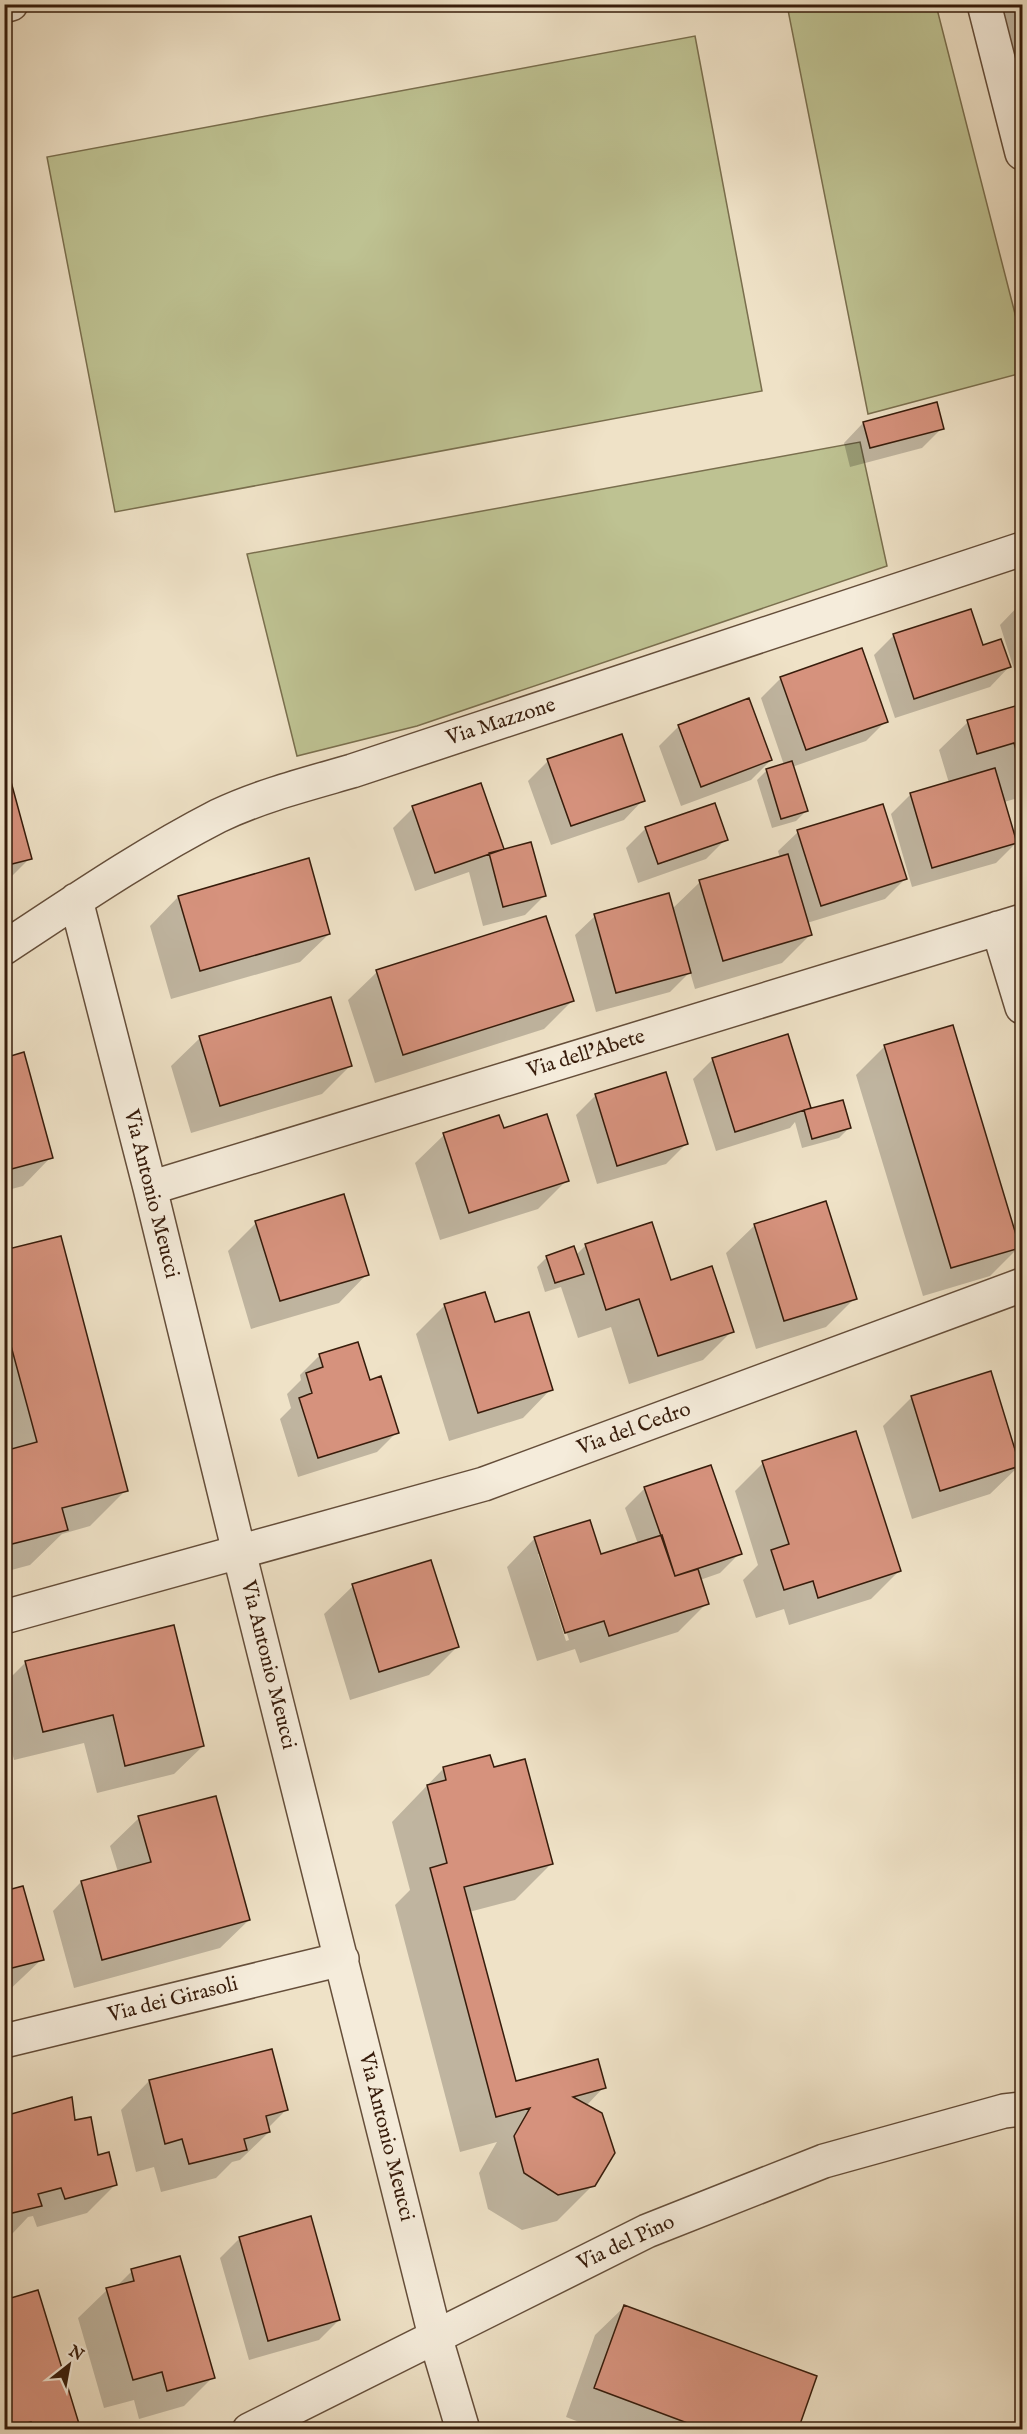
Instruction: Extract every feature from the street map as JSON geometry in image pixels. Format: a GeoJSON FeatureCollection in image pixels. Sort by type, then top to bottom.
{"type":"FeatureCollection","features":[{"type":"Feature","properties":{"kind":"street"},"geometry":{"type":"LineString","coordinates":[[4,6],[11,4]]}},
{"type":"Feature","properties":{"kind":"street"},"geometry":{"type":"LineString","coordinates":[[984,4],[1023,153]]}},
{"type":"Feature","properties":{"kind":"street","name":"Via Mazzone"},"geometry":{"type":"LineString","coordinates":[[4,948],[143,858],[219,816],[288,789],[352,771],[1023,549]]}},
{"type":"Feature","properties":{"kind":"street","name":"Via Antonio Meucci"},"geometry":{"type":"LineString","coordinates":[[76,900],[150,1188],[435,2336],[463,2430]]}},
{"type":"Feature","properties":{"kind":"street"},"geometry":{"type":"LineString","coordinates":[[1010,924],[1023,1007]]}},
{"type":"Feature","properties":{"kind":"street","name":"Via dell'Abete"},"geometry":{"type":"LineString","coordinates":[[150,1188],[1010,924]]}},
{"type":"Feature","properties":{"kind":"street","name":"Via del Cedro"},"geometry":{"type":"LineString","coordinates":[[239,1552],[484,1484],[1023,1285]]}},
{"type":"Feature","properties":{"kind":"street"},"geometry":{"type":"LineString","coordinates":[[4,1617],[239,1552]]}},
{"type":"Feature","properties":{"kind":"street","name":"Via dei Girasoli"},"geometry":{"type":"LineString","coordinates":[[4,2041],[342,1959]]}},
{"type":"Feature","properties":{"kind":"street","name":"Via del Pino"},"geometry":{"type":"LineString","coordinates":[[249,2430],[647,2231],[824,2161],[1004,2111],[1023,2109]]}},
{"type":"Feature","properties":{"kind":"green space"},"geometry":{"type":"Polygon","coordinates":[[[787,5],[936,5],[1022,341],[1022,373],[868,414],[787,5]]]}},
{"type":"Feature","properties":{"kind":"green space"},"geometry":{"type":"Polygon","coordinates":[[[695,36],[762,391],[115,512],[47,157],[695,36]]]}},
{"type":"Feature","properties":{"kind":"green space"},"geometry":{"type":"Polygon","coordinates":[[[860,442],[887,566],[417,726],[297,756],[247,554],[860,442]]]}},
{"type":"Feature","properties":{"kind":"building"},"geometry":{"type":"Polygon","coordinates":[[[937,402],[944,429],[870,448],[863,422],[937,402]]]}},
{"type":"Feature","properties":{"kind":"building"},"geometry":{"type":"Polygon","coordinates":[[[971,609],[983,645],[1001,639],[1011,667],[914,699],[893,634],[971,609]]]}},
{"type":"Feature","properties":{"kind":"building"},"geometry":{"type":"Polygon","coordinates":[[[862,648],[888,722],[806,750],[780,677],[862,648]]]}},
{"type":"Feature","properties":{"kind":"building"},"geometry":{"type":"Polygon","coordinates":[[[749,698],[772,760],[701,787],[678,725],[749,698]]]}},
{"type":"Feature","properties":{"kind":"building"},"geometry":{"type":"Polygon","coordinates":[[[1022,704],[1022,770],[1014,743],[977,754],[967,720],[1022,704]]]}},
{"type":"Feature","properties":{"kind":"building"},"geometry":{"type":"Polygon","coordinates":[[[622,734],[645,801],[571,826],[547,759],[622,734]]]}},
{"type":"Feature","properties":{"kind":"building"},"geometry":{"type":"Polygon","coordinates":[[[792,761],[808,811],[781,819],[766,769],[792,761]]]}},
{"type":"Feature","properties":{"kind":"building"},"geometry":{"type":"Polygon","coordinates":[[[7,767],[32,859],[4,866],[4,768],[7,767]]]}},
{"type":"Feature","properties":{"kind":"building"},"geometry":{"type":"Polygon","coordinates":[[[995,768],[1017,843],[932,868],[910,793],[995,768]]]}},
{"type":"Feature","properties":{"kind":"building"},"geometry":{"type":"Polygon","coordinates":[[[481,783],[504,849],[435,873],[412,806],[481,783]]]}},
{"type":"Feature","properties":{"kind":"building"},"geometry":{"type":"Polygon","coordinates":[[[715,803],[728,840],[658,864],[645,827],[715,803]]]}},
{"type":"Feature","properties":{"kind":"building"},"geometry":{"type":"Polygon","coordinates":[[[883,804],[907,879],[821,906],[797,830],[883,804]]]}},
{"type":"Feature","properties":{"kind":"building"},"geometry":{"type":"Polygon","coordinates":[[[531,842],[546,896],[503,907],[489,853],[531,842]]]}},
{"type":"Feature","properties":{"kind":"building"},"geometry":{"type":"Polygon","coordinates":[[[788,854],[812,935],[723,961],[699,880],[788,854]]]}},
{"type":"Feature","properties":{"kind":"building"},"geometry":{"type":"Polygon","coordinates":[[[309,858],[330,934],[200,971],[178,896],[309,858]]]}},
{"type":"Feature","properties":{"kind":"building"},"geometry":{"type":"Polygon","coordinates":[[[669,893],[691,973],[616,993],[594,914],[669,893]]]}},
{"type":"Feature","properties":{"kind":"building"},"geometry":{"type":"Polygon","coordinates":[[[546,916],[574,1001],[403,1055],[376,970],[546,916]]]}},
{"type":"Feature","properties":{"kind":"building"},"geometry":{"type":"Polygon","coordinates":[[[331,997],[352,1066],[220,1106],[199,1036],[331,997]]]}},
{"type":"Feature","properties":{"kind":"building"},"geometry":{"type":"Polygon","coordinates":[[[953,1025],[1020,1248],[951,1268],[884,1045],[953,1025]]]}},
{"type":"Feature","properties":{"kind":"building"},"geometry":{"type":"Polygon","coordinates":[[[788,1034],[811,1108],[735,1132],[712,1058],[788,1034]]]}},
{"type":"Feature","properties":{"kind":"building"},"geometry":{"type":"Polygon","coordinates":[[[24,1052],[53,1158],[4,1171],[4,1058],[24,1052]]]}},
{"type":"Feature","properties":{"kind":"building"},"geometry":{"type":"Polygon","coordinates":[[[666,1072],[688,1144],[617,1166],[595,1094],[666,1072]]]}},
{"type":"Feature","properties":{"kind":"building"},"geometry":{"type":"Polygon","coordinates":[[[843,1100],[851,1128],[812,1139],[804,1110],[843,1100]]]}},
{"type":"Feature","properties":{"kind":"building"},"geometry":{"type":"Polygon","coordinates":[[[547,1114],[569,1181],[469,1213],[443,1133],[499,1115],[504,1128],[547,1114]]]}},
{"type":"Feature","properties":{"kind":"building"},"geometry":{"type":"Polygon","coordinates":[[[344,1194],[369,1275],[280,1301],[255,1221],[344,1194]]]}},
{"type":"Feature","properties":{"kind":"building"},"geometry":{"type":"Polygon","coordinates":[[[826,1201],[857,1299],[784,1321],[754,1224],[826,1201]]]}},
{"type":"Feature","properties":{"kind":"building"},"geometry":{"type":"Polygon","coordinates":[[[652,1222],[671,1280],[712,1266],[734,1332],[658,1356],[639,1299],[606,1310],[585,1244],[652,1222]]]}},
{"type":"Feature","properties":{"kind":"building"},"geometry":{"type":"Polygon","coordinates":[[[61,1236],[128,1491],[62,1508],[68,1530],[4,1546],[4,1451],[37,1442],[4,1320],[4,1250],[61,1236]]]}},
{"type":"Feature","properties":{"kind":"building"},"geometry":{"type":"Polygon","coordinates":[[[574,1246],[584,1274],[555,1283],[546,1256],[574,1246]]]}},
{"type":"Feature","properties":{"kind":"building"},"geometry":{"type":"Polygon","coordinates":[[[485,1292],[495,1322],[529,1312],[553,1390],[478,1413],[444,1304],[485,1292]]]}},
{"type":"Feature","properties":{"kind":"building"},"geometry":{"type":"Polygon","coordinates":[[[358,1342],[370,1380],[381,1376],[399,1433],[318,1458],[299,1398],[312,1393],[306,1373],[323,1367],[319,1354],[358,1342]]]}},
{"type":"Feature","properties":{"kind":"building"},"geometry":{"type":"Polygon","coordinates":[[[991,1371],[1020,1466],[940,1491],[911,1396],[991,1371]]]}},
{"type":"Feature","properties":{"kind":"building"},"geometry":{"type":"Polygon","coordinates":[[[856,1431],[901,1571],[818,1598],[813,1581],[784,1590],[771,1550],[789,1544],[762,1461],[856,1431]]]}},
{"type":"Feature","properties":{"kind":"building"},"geometry":{"type":"Polygon","coordinates":[[[711,1465],[742,1554],[675,1576],[644,1487],[711,1465]]]}},
{"type":"Feature","properties":{"kind":"building"},"geometry":{"type":"Polygon","coordinates":[[[590,1520],[601,1554],[662,1535],[675,1576],[698,1569],[709,1604],[609,1636],[604,1621],[565,1633],[534,1537],[590,1520]]]}},
{"type":"Feature","properties":{"kind":"building"},"geometry":{"type":"Polygon","coordinates":[[[431,1560],[459,1647],[379,1672],[352,1584],[431,1560]]]}},
{"type":"Feature","properties":{"kind":"building"},"geometry":{"type":"Polygon","coordinates":[[[174,1625],[204,1746],[125,1766],[113,1715],[43,1732],[25,1661],[174,1625]]]}},
{"type":"Feature","properties":{"kind":"building"},"geometry":{"type":"Polygon","coordinates":[[[490,1755],[494,1767],[525,1759],[553,1864],[464,1887],[516,2081],[598,2059],[606,2088],[573,2097],[602,2113],[615,2153],[595,2186],[558,2195],[524,2173],[514,2136],[530,2108],[496,2117],[430,1868],[447,1863],[427,1785],[446,1780],[443,1767],[490,1755]]]}},
{"type":"Feature","properties":{"kind":"building"},"geometry":{"type":"Polygon","coordinates":[[[216,1796],[250,1920],[102,1960],[81,1881],[151,1862],[138,1816],[216,1796]]]}},
{"type":"Feature","properties":{"kind":"building"},"geometry":{"type":"Polygon","coordinates":[[[23,1886],[44,1960],[4,1970],[4,1891],[23,1886]]]}},
{"type":"Feature","properties":{"kind":"building"},"geometry":{"type":"Polygon","coordinates":[[[272,2049],[288,2110],[266,2116],[270,2132],[244,2139],[247,2150],[189,2164],[182,2139],[165,2144],[149,2080],[272,2049]]]}},
{"type":"Feature","properties":{"kind":"building"},"geometry":{"type":"Polygon","coordinates":[[[72,2097],[75,2120],[91,2117],[98,2155],[109,2152],[117,2185],[65,2199],[61,2188],[38,2194],[42,2206],[4,2215],[4,2116],[72,2097]]]}},
{"type":"Feature","properties":{"kind":"building"},"geometry":{"type":"Polygon","coordinates":[[[311,2216],[340,2320],[268,2341],[239,2237],[311,2216]]]}},
{"type":"Feature","properties":{"kind":"building"},"geometry":{"type":"Polygon","coordinates":[[[180,2256],[215,2378],[167,2391],[162,2372],[133,2380],[106,2288],[134,2281],[131,2269],[180,2256]]]}},
{"type":"Feature","properties":{"kind":"building"},"geometry":{"type":"Polygon","coordinates":[[[38,2290],[80,2427],[71,2430],[34,2430],[31,2422],[5,2430],[4,2300],[38,2290]]]}},
{"type":"Feature","properties":{"kind":"building"},"geometry":{"type":"Polygon","coordinates":[[[624,2305],[817,2376],[798,2430],[706,2430],[594,2388],[624,2305]]]}}]}
